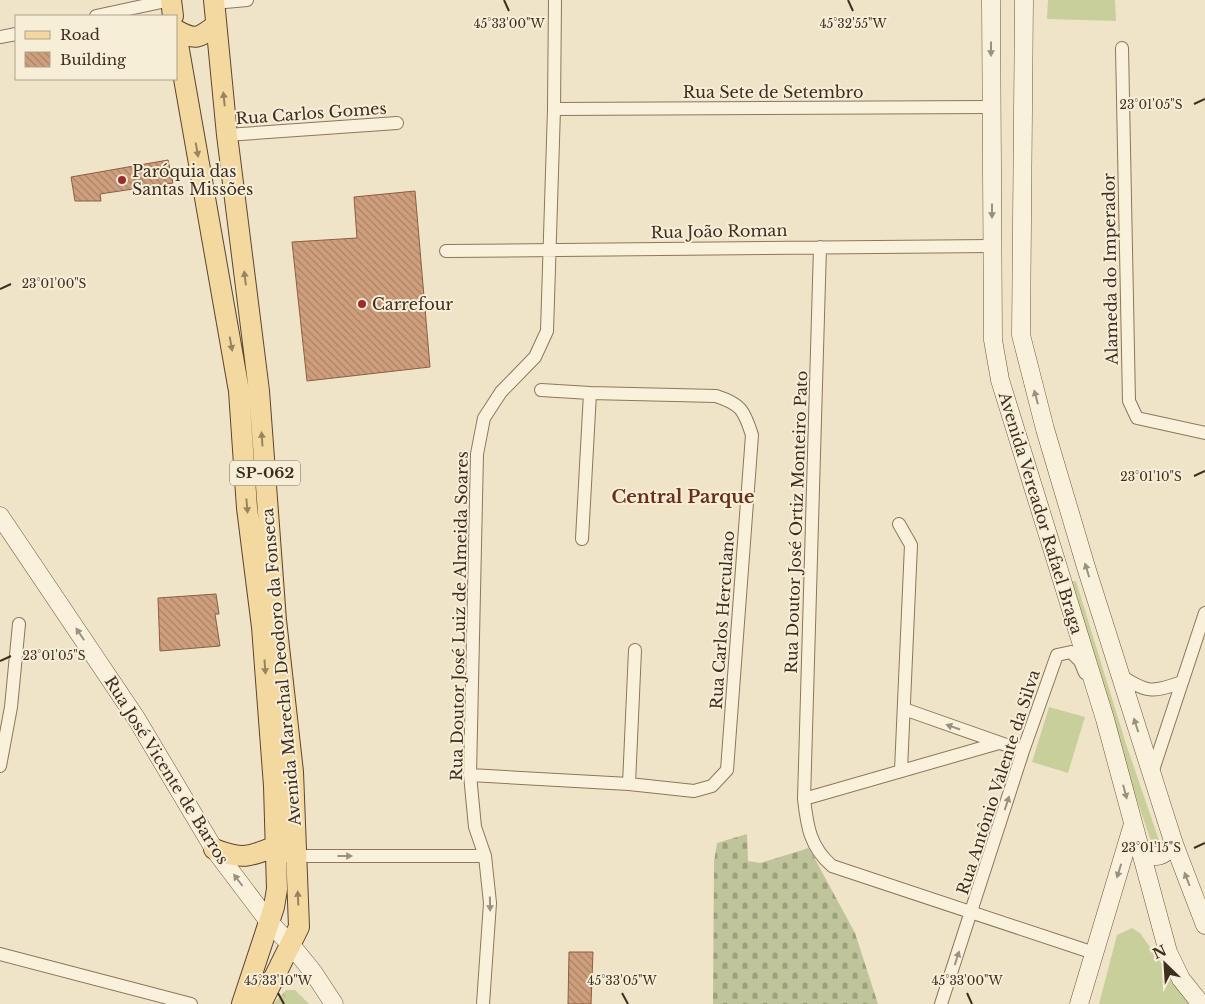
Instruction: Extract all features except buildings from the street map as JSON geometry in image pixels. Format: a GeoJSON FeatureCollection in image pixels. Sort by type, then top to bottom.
{"type":"FeatureCollection","features":[{"type":"Feature","properties":{"kind":"main road"},"geometry":{"type":"LineString","coordinates":[[171,0],[174,15]]}},
{"type":"Feature","properties":{"kind":"main road","name":"Avenida Vereador Rafael Braga"},"geometry":{"type":"LineString","coordinates":[[991,0],[993,340],[1000,380],[1105,719],[1168,952],[1181,978],[1201,1004]]}},
{"type":"Feature","properties":{"kind":"main road","name":"Avenida Vereador Rafael Braga"},"geometry":{"type":"LineString","coordinates":[[1024,0],[1021,335],[1045,429],[1120,675],[1174,844],[1205,925]]}},
{"type":"Feature","properties":{"kind":"main road","name":"Avenida Marechal Deodoro da Fonseca"},"geometry":{"type":"LineString","coordinates":[[214,2],[227,135],[259,391],[276,620],[293,772],[299,927],[291,945]]}},
{"type":"Feature","properties":{"kind":"main road"},"geometry":{"type":"LineString","coordinates":[[178,32],[196,38],[204,35],[216,25]]}},
{"type":"Feature","properties":{"kind":"main road","name":"Avenida Marechal Deodoro da Fonseca"},"geometry":{"type":"LineString","coordinates":[[178,42],[239,391],[248,508],[263,637],[274,786],[277,889],[269,922]]}},
{"type":"Feature","properties":{"kind":"main road"},"geometry":{"type":"LineString","coordinates":[[212,233],[222,247],[229,249],[241,246]]}},
{"type":"Feature","properties":{"kind":"main road"},"geometry":{"type":"LineString","coordinates":[[1007,403],[1027,434],[1034,436],[1045,429]]}},
{"type":"Feature","properties":{"kind":"main road"},"geometry":{"type":"LineString","coordinates":[[1028,471],[1038,461],[1045,462],[1050,467],[1064,494]]}},
{"type":"Feature","properties":{"kind":"main road","name":"Rua José Vicente de Barros"},"geometry":{"type":"LineString","coordinates":[[0,516],[136,718],[214,849],[269,922],[313,972],[334,1004]]}},
{"type":"Feature","properties":{"kind":"main road"},"geometry":{"type":"LineString","coordinates":[[1079,1004],[1133,824]]}},
{"type":"Feature","properties":{"kind":"main road"},"geometry":{"type":"LineString","coordinates":[[1142,852],[1150,856],[1159,856],[1167,852],[1174,844]]}},
{"type":"Feature","properties":{"kind":"main road"},"geometry":{"type":"LineString","coordinates":[[214,849],[229,855],[241,856],[251,855],[276,846],[296,856]]}},
{"type":"Feature","properties":{"kind":"main road","name":"SP-062"},"geometry":{"type":"LineString","coordinates":[[242,1004],[269,922]]}},
{"type":"Feature","properties":{"kind":"main road","name":"SP-062"},"geometry":{"type":"LineString","coordinates":[[261,1004],[291,945]]}},
{"type":"Feature","properties":{"kind":"street"},"geometry":{"type":"LineString","coordinates":[[101,15],[171,0]]}},
{"type":"Feature","properties":{"kind":"street"},"geometry":{"type":"LineString","coordinates":[[214,2],[247,0]]}},
{"type":"Feature","properties":{"kind":"street","name":"Rua Doutor José Luiz de Almeida Soares"},"geometry":{"type":"LineString","coordinates":[[483,1004],[490,903],[485,856],[475,826],[470,775],[477,454],[484,418],[501,392],[534,357],[547,331],[548,249],[554,109],[555,0]]}},
{"type":"Feature","properties":{"kind":"street"},"geometry":{"type":"LineString","coordinates":[[0,37],[15,34]]}},
{"type":"Feature","properties":{"kind":"street","name":"Alameda do Imperador"},"geometry":{"type":"LineString","coordinates":[[1122,48],[1129,401],[1137,418],[1205,433]]}},
{"type":"Feature","properties":{"kind":"street","name":"Rua Sete de Setembro"},"geometry":{"type":"LineString","coordinates":[[554,109],[992,108]]}},
{"type":"Feature","properties":{"kind":"street","name":"Rua Carlos Gomes"},"geometry":{"type":"LineString","coordinates":[[227,135],[397,123]]}},
{"type":"Feature","properties":{"kind":"street","name":"Rua João Roman"},"geometry":{"type":"LineString","coordinates":[[446,251],[820,246],[993,246]]}},
{"type":"Feature","properties":{"kind":"street","name":"Rua Doutor José Ortiz Monteiro Pato"},"geometry":{"type":"LineString","coordinates":[[820,246],[804,799],[806,821],[811,836],[817,851],[832,866],[1094,953]]}},
{"type":"Feature","properties":{"kind":"street","name":"Rua Carlos Herculano"},"geometry":{"type":"LineString","coordinates":[[541,390],[716,396],[733,401],[746,416],[752,435],[726,770],[712,786],[694,792],[629,784]]}},
{"type":"Feature","properties":{"kind":"street"},"geometry":{"type":"LineString","coordinates":[[582,540],[590,392]]}},
{"type":"Feature","properties":{"kind":"street"},"geometry":{"type":"LineString","coordinates":[[899,524],[911,545],[901,770]]}},
{"type":"Feature","properties":{"kind":"street"},"geometry":{"type":"LineString","coordinates":[[1152,773],[1205,612]]}},
{"type":"Feature","properties":{"kind":"street"},"geometry":{"type":"LineString","coordinates":[[0,766],[11,707],[20,624]]}},
{"type":"Feature","properties":{"kind":"street"},"geometry":{"type":"LineString","coordinates":[[470,775],[629,784],[635,650]]}},
{"type":"Feature","properties":{"kind":"street","name":"Rua Antônio Valente da Silva"},"geometry":{"type":"LineString","coordinates":[[941,1004],[1023,751],[1057,655],[1071,652],[1080,661],[1105,719]]}},
{"type":"Feature","properties":{"kind":"street"},"geometry":{"type":"LineString","coordinates":[[1120,675],[1138,688],[1151,690],[1165,688],[1182,682]]}},
{"type":"Feature","properties":{"kind":"street"},"geometry":{"type":"LineString","coordinates":[[904,710],[1023,751]]}},
{"type":"Feature","properties":{"kind":"street"},"geometry":{"type":"LineString","coordinates":[[804,799],[999,743]]}},
{"type":"Feature","properties":{"kind":"street"},"geometry":{"type":"LineString","coordinates":[[296,856],[485,856]]}},
{"type":"Feature","properties":{"kind":"street"},"geometry":{"type":"LineString","coordinates":[[0,954],[191,1004]]}},
{"type":"Feature","properties":{"kind":"green space"},"geometry":{"type":"Polygon","coordinates":[[[1048,0],[1115,0],[1116,21],[1047,19],[1048,0]]]}},
{"type":"Feature","properties":{"kind":"green space"},"geometry":{"type":"Polygon","coordinates":[[[1071,581],[1076,581],[1126,744],[1161,846],[1157,849],[1153,847],[1107,712],[1071,581]]]}},
{"type":"Feature","properties":{"kind":"green space"},"geometry":{"type":"Polygon","coordinates":[[[1049,707],[1085,717],[1068,773],[1032,762],[1049,707]]]}},
{"type":"Feature","properties":{"kind":"green space"},"geometry":{"type":"Polygon","coordinates":[[[747,834],[748,861],[760,863],[809,848],[855,933],[878,1004],[713,1004],[714,862],[717,843],[747,834]]]}},
{"type":"Feature","properties":{"kind":"green space"},"geometry":{"type":"Polygon","coordinates":[[[1132,928],[1140,933],[1190,1004],[1099,1004],[1117,935],[1132,928]]]}},
{"type":"Feature","properties":{"kind":"green space"},"geometry":{"type":"Polygon","coordinates":[[[286,990],[295,990],[309,1004],[273,1004],[286,990]]]}},
{"type":"Feature","properties":{"kind":"place","name":"Paróquia das Santas Missões"},"geometry":{"type":"Point","coordinates":[122,180]}},
{"type":"Feature","properties":{"kind":"place","name":"Carrefour"},"geometry":{"type":"Point","coordinates":[362,304]}},
{"type":"Feature","properties":{"kind":"district","name":"Central Parque"},"geometry":{"type":"Point","coordinates":[683,497]}}]}
